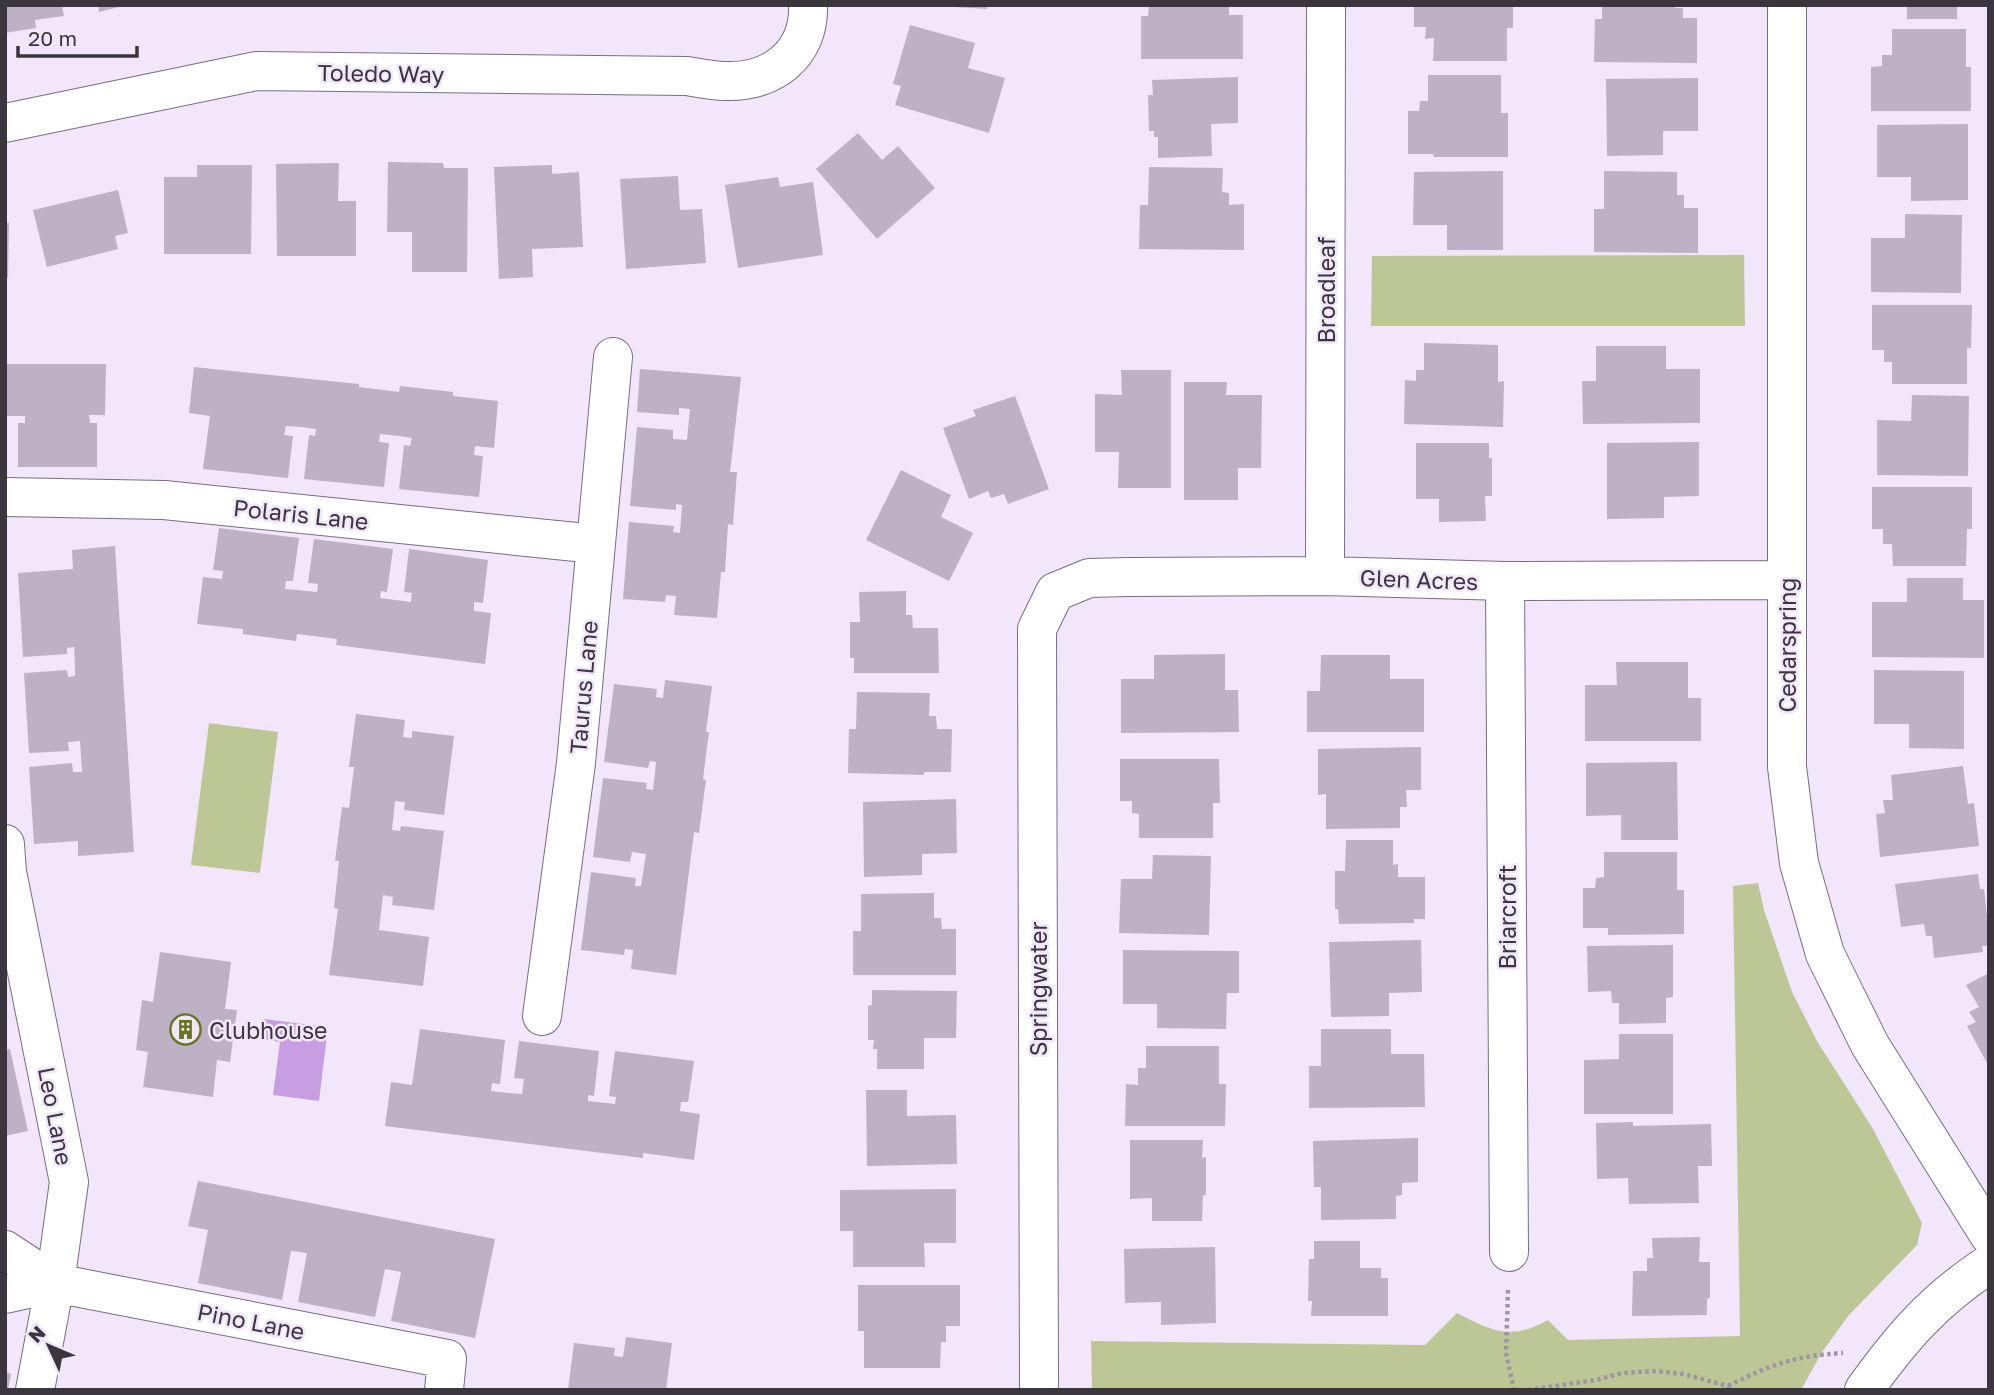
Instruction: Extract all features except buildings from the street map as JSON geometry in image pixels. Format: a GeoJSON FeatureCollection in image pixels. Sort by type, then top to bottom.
{"type":"FeatureCollection","features":[{"type":"Feature","properties":{"kind":"street","name":"Toledo Way"},"geometry":{"type":"LineString","coordinates":[[5,123],[256,71],[687,76],[727,82],[762,77],[788,61],[803,40],[809,18],[808,5]]}},
{"type":"Feature","properties":{"kind":"street","name":"Broadleaf"},"geometry":{"type":"LineString","coordinates":[[1325,576],[1326,5]]}},
{"type":"Feature","properties":{"kind":"street","name":"Cedarspring"},"geometry":{"type":"LineString","coordinates":[[1787,5],[1787,767],[1799,863],[1825,954],[1870,1045],[1989,1235]]}},
{"type":"Feature","properties":{"kind":"street","name":"Taurus Lane"},"geometry":{"type":"LineString","coordinates":[[542,1016],[576,764],[613,357]]}},
{"type":"Feature","properties":{"kind":"street","name":"Polaris Lane"},"geometry":{"type":"LineString","coordinates":[[5,497],[164,500],[596,544]]}},
{"type":"Feature","properties":{"kind":"street","name":"Glen Acres"},"geometry":{"type":"LineString","coordinates":[[1055,592],[1089,578],[1325,576],[1505,581],[1787,580]]}},
{"type":"Feature","properties":{"kind":"street","name":"Briarcroft"},"geometry":{"type":"LineString","coordinates":[[1505,581],[1509,1252]]}},
{"type":"Feature","properties":{"kind":"street","name":"Springwater"},"geometry":{"type":"LineString","coordinates":[[1039,1390],[1037,629],[1055,592]]}},
{"type":"Feature","properties":{"kind":"street","name":"Leo Lane"},"geometry":{"type":"LineString","coordinates":[[5,844],[7,872],[69,1182],[55,1283],[35,1390]]}},
{"type":"Feature","properties":{"kind":"street","name":"Pino Lane"},"geometry":{"type":"LineString","coordinates":[[5,1250],[55,1283],[445,1374]]}},
{"type":"Feature","properties":{"kind":"street"},"geometry":{"type":"LineString","coordinates":[[1864,1390],[1894,1350],[1940,1299],[1989,1264]]}},
{"type":"Feature","properties":{"kind":"street","name":"Pino Lane"},"geometry":{"type":"LineString","coordinates":[[5,1293],[55,1283]]}},
{"type":"Feature","properties":{"kind":"path"},"geometry":{"type":"LineString","coordinates":[[1509,1252],[1506,1353],[1514,1390]]}},
{"type":"Feature","properties":{"kind":"path"},"geometry":{"type":"LineString","coordinates":[[1528,1390],[1622,1373],[1656,1371],[1683,1374],[1730,1388],[1766,1367],[1805,1356],[1894,1350]]}},
{"type":"Feature","properties":{"kind":"green space"},"geometry":{"type":"Polygon","coordinates":[[[1744,255],[1745,326],[1371,326],[1372,256],[1744,255]]]}},
{"type":"Feature","properties":{"kind":"green space"},"geometry":{"type":"Polygon","coordinates":[[[209,723],[278,732],[260,873],[191,865],[209,723]]]}},
{"type":"Feature","properties":{"kind":"green space"},"geometry":{"type":"Polygon","coordinates":[[[1758,883],[1764,910],[1792,992],[1817,1041],[1873,1129],[1922,1223],[1917,1245],[1849,1315],[1822,1352],[1801,1390],[1092,1390],[1091,1341],[1425,1345],[1457,1313],[1491,1329],[1512,1332],[1548,1320],[1568,1340],[1740,1336],[1733,886],[1758,883]]]}},
{"type":"Feature","properties":{"kind":"shaded area"},"geometry":{"type":"Polygon","coordinates":[[[264,1019],[328,1027],[319,1101],[273,1095],[280,1042],[261,1039],[264,1019]]]}},
{"type":"Feature","properties":{"kind":"place","name":"Clubhouse"},"geometry":{"type":"Point","coordinates":[186,1030]}}]}
